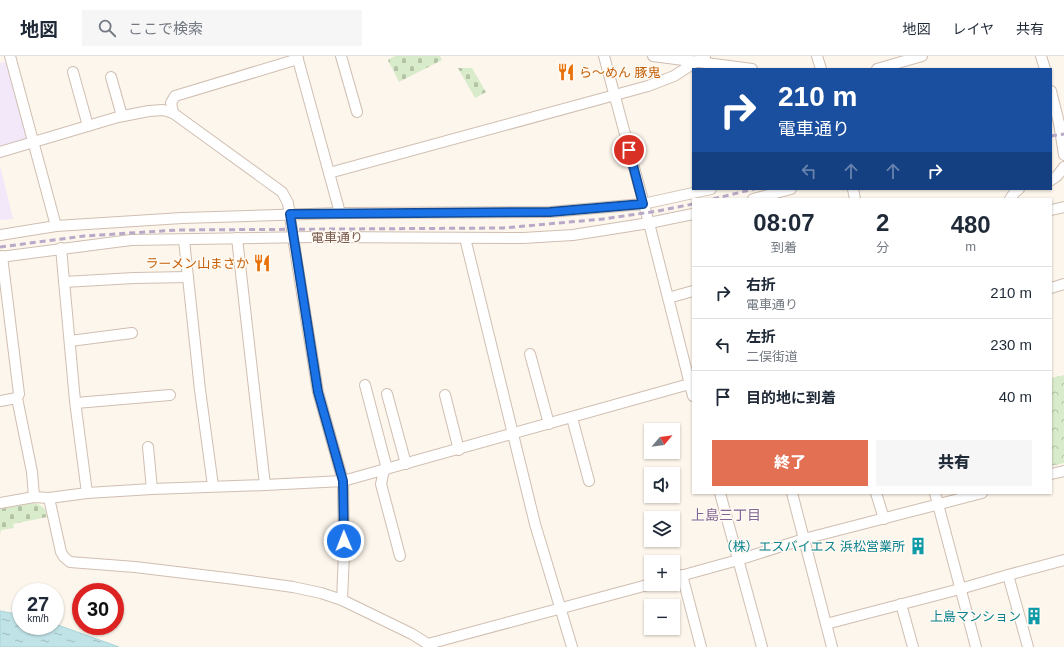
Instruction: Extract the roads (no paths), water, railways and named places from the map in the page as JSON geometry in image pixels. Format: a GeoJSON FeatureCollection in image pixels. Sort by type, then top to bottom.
{"type":"FeatureCollection","features":[{"type":"Feature","properties":{"kind":"street"},"geometry":{"type":"LineString","coordinates":[[0,58],[9,56],[56,226]]}},
{"type":"Feature","properties":{"kind":"street"},"geometry":{"type":"LineString","coordinates":[[341,56],[357,112]]}},
{"type":"Feature","properties":{"kind":"street"},"geometry":{"type":"LineString","coordinates":[[0,503],[34,497],[48,498],[88,493],[343,481],[459,450],[691,384],[604,56]]}},
{"type":"Feature","properties":{"kind":"street"},"geometry":{"type":"LineString","coordinates":[[653,56],[703,58],[748,68]]}},
{"type":"Feature","properties":{"kind":"street"},"geometry":{"type":"LineString","coordinates":[[817,56],[821,68]]}},
{"type":"Feature","properties":{"kind":"street"},"geometry":{"type":"LineString","coordinates":[[880,68],[922,56]]}},
{"type":"Feature","properties":{"kind":"street"},"geometry":{"type":"LineString","coordinates":[[1041,56],[1044,68]]}},
{"type":"Feature","properties":{"kind":"street"},"geometry":{"type":"LineString","coordinates":[[173,113],[171,102],[175,96],[298,58],[340,213]]}},
{"type":"Feature","properties":{"kind":"street"},"geometry":{"type":"LineString","coordinates":[[329,173],[658,83],[674,76],[703,58]]}},
{"type":"Feature","properties":{"kind":"street"},"geometry":{"type":"LineString","coordinates":[[73,72],[88,126]]}},
{"type":"Feature","properties":{"kind":"street"},"geometry":{"type":"LineString","coordinates":[[111,77],[122,116]]}},
{"type":"Feature","properties":{"kind":"street"},"geometry":{"type":"LineString","coordinates":[[1052,94],[1057,107],[1064,156]]}},
{"type":"Feature","properties":{"kind":"street"},"geometry":{"type":"LineString","coordinates":[[0,152],[122,116],[163,110],[173,113],[282,192],[288,203],[290,214],[318,392],[343,481],[344,553],[342,600]]}},
{"type":"Feature","properties":{"kind":"street"},"geometry":{"type":"LineString","coordinates":[[1052,179],[1058,176],[1064,167]]}},
{"type":"Feature","properties":{"kind":"street","name":"電車通り"},"geometry":{"type":"LineString","coordinates":[[0,235],[56,226],[182,218],[340,213],[550,212],[643,204],[706,190]]}},
{"type":"Feature","properties":{"kind":"street"},"geometry":{"type":"LineString","coordinates":[[1011,198],[1018,190]]}},
{"type":"Feature","properties":{"kind":"street"},"geometry":{"type":"LineString","coordinates":[[759,198],[787,193]]}},
{"type":"Feature","properties":{"kind":"street"},"geometry":{"type":"LineString","coordinates":[[1052,210],[1064,207]]}},
{"type":"Feature","properties":{"kind":"street","name":"電車通り"},"geometry":{"type":"LineString","coordinates":[[1,257],[131,240],[293,237],[523,238],[573,234],[649,223],[692,214]]}},
{"type":"Feature","properties":{"kind":"street"},"geometry":{"type":"LineString","coordinates":[[237,238],[264,485]]}},
{"type":"Feature","properties":{"kind":"street"},"geometry":{"type":"LineString","coordinates":[[465,238],[535,524],[572,647]]}},
{"type":"Feature","properties":{"kind":"street"},"geometry":{"type":"LineString","coordinates":[[184,240],[200,390],[213,486]]}},
{"type":"Feature","properties":{"kind":"street"},"geometry":{"type":"LineString","coordinates":[[61,248],[76,403],[88,493]]}},
{"type":"Feature","properties":{"kind":"street"},"geometry":{"type":"LineString","coordinates":[[1,257],[19,394],[17,398],[32,472],[34,497]]}},
{"type":"Feature","properties":{"kind":"street"},"geometry":{"type":"LineString","coordinates":[[64,282],[188,277]]}},
{"type":"Feature","properties":{"kind":"street"},"geometry":{"type":"LineString","coordinates":[[1052,288],[1064,284]]}},
{"type":"Feature","properties":{"kind":"street"},"geometry":{"type":"LineString","coordinates":[[668,298],[692,291]]}},
{"type":"Feature","properties":{"kind":"street"},"geometry":{"type":"LineString","coordinates":[[70,341],[132,333]]}},
{"type":"Feature","properties":{"kind":"street"},"geometry":{"type":"LineString","coordinates":[[530,354],[549,424]]}},
{"type":"Feature","properties":{"kind":"street"},"geometry":{"type":"LineString","coordinates":[[365,385],[385,469],[381,484],[400,556]]}},
{"type":"Feature","properties":{"kind":"street"},"geometry":{"type":"LineString","coordinates":[[387,394],[406,464]]}},
{"type":"Feature","properties":{"kind":"street"},"geometry":{"type":"LineString","coordinates":[[76,403],[170,395]]}},
{"type":"Feature","properties":{"kind":"street"},"geometry":{"type":"LineString","coordinates":[[445,395],[459,450]]}},
{"type":"Feature","properties":{"kind":"street"},"geometry":{"type":"LineString","coordinates":[[0,402],[17,398]]}},
{"type":"Feature","properties":{"kind":"street"},"geometry":{"type":"LineString","coordinates":[[572,418],[589,481]]}},
{"type":"Feature","properties":{"kind":"street"},"geometry":{"type":"LineString","coordinates":[[148,447],[152,489]]}},
{"type":"Feature","properties":{"kind":"street"},"geometry":{"type":"LineString","coordinates":[[1052,474],[1064,471]]}},
{"type":"Feature","properties":{"kind":"street"},"geometry":{"type":"LineString","coordinates":[[720,494],[762,647]]}},
{"type":"Feature","properties":{"kind":"street"},"geometry":{"type":"LineString","coordinates":[[792,494],[832,647]]}},
{"type":"Feature","properties":{"kind":"street"},"geometry":{"type":"LineString","coordinates":[[876,494],[884,520]]}},
{"type":"Feature","properties":{"kind":"street"},"geometry":{"type":"LineString","coordinates":[[934,494],[976,647]]}},
{"type":"Feature","properties":{"kind":"street"},"geometry":{"type":"LineString","coordinates":[[680,575],[738,560],[804,539],[884,520],[978,494]]}},
{"type":"Feature","properties":{"kind":"street"},"geometry":{"type":"LineString","coordinates":[[48,498],[61,552],[70,562],[135,567],[272,584],[321,593],[342,600],[412,634],[430,645],[559,607],[644,586]]}},
{"type":"Feature","properties":{"kind":"street"},"geometry":{"type":"LineString","coordinates":[[826,624],[1064,560]]}},
{"type":"Feature","properties":{"kind":"street"},"geometry":{"type":"LineString","coordinates":[[1008,575],[1028,647]]}},
{"type":"Feature","properties":{"kind":"street"},"geometry":{"type":"LineString","coordinates":[[680,582],[701,647]]}},
{"type":"Feature","properties":{"kind":"street"},"geometry":{"type":"LineString","coordinates":[[901,604],[912,647]]}},
{"type":"Feature","properties":{"kind":"water"},"geometry":{"type":"Polygon","coordinates":[[[0,611],[12,613],[12,635],[64,635],[64,627],[72,630],[72,635],[86,635],[119,647],[0,647],[0,611]]]}},
{"type":"Feature","properties":{"kind":"railway"},"geometry":{"type":"LineString","coordinates":[[1052,136],[1064,134]]}},
{"type":"Feature","properties":{"kind":"railway"},"geometry":{"type":"LineString","coordinates":[[717,198],[750,190]]}},
{"type":"Feature","properties":{"kind":"railway"},"geometry":{"type":"LineString","coordinates":[[0,247],[84,236],[178,230],[503,228],[603,219],[692,204]]}},
{"type":"Feature","properties":{"kind":"place","name":"ら～めん 豚鬼"},"geometry":{"type":"Point","coordinates":[566,72]}},
{"type":"Feature","properties":{"kind":"place","name":"ラーメン山まさか"},"geometry":{"type":"Point","coordinates":[262,263]}},
{"type":"Feature","properties":{"kind":"place","name":"（株）エスバイエス 浜松営業所"},"geometry":{"type":"Point","coordinates":[918,546]}},
{"type":"Feature","properties":{"kind":"place","name":"上島マンション"},"geometry":{"type":"Point","coordinates":[1034,616]}},
{"type":"Feature","properties":{"kind":"district","name":"上島三丁目"},"geometry":{"type":"Point","coordinates":[726,515]}}]}
